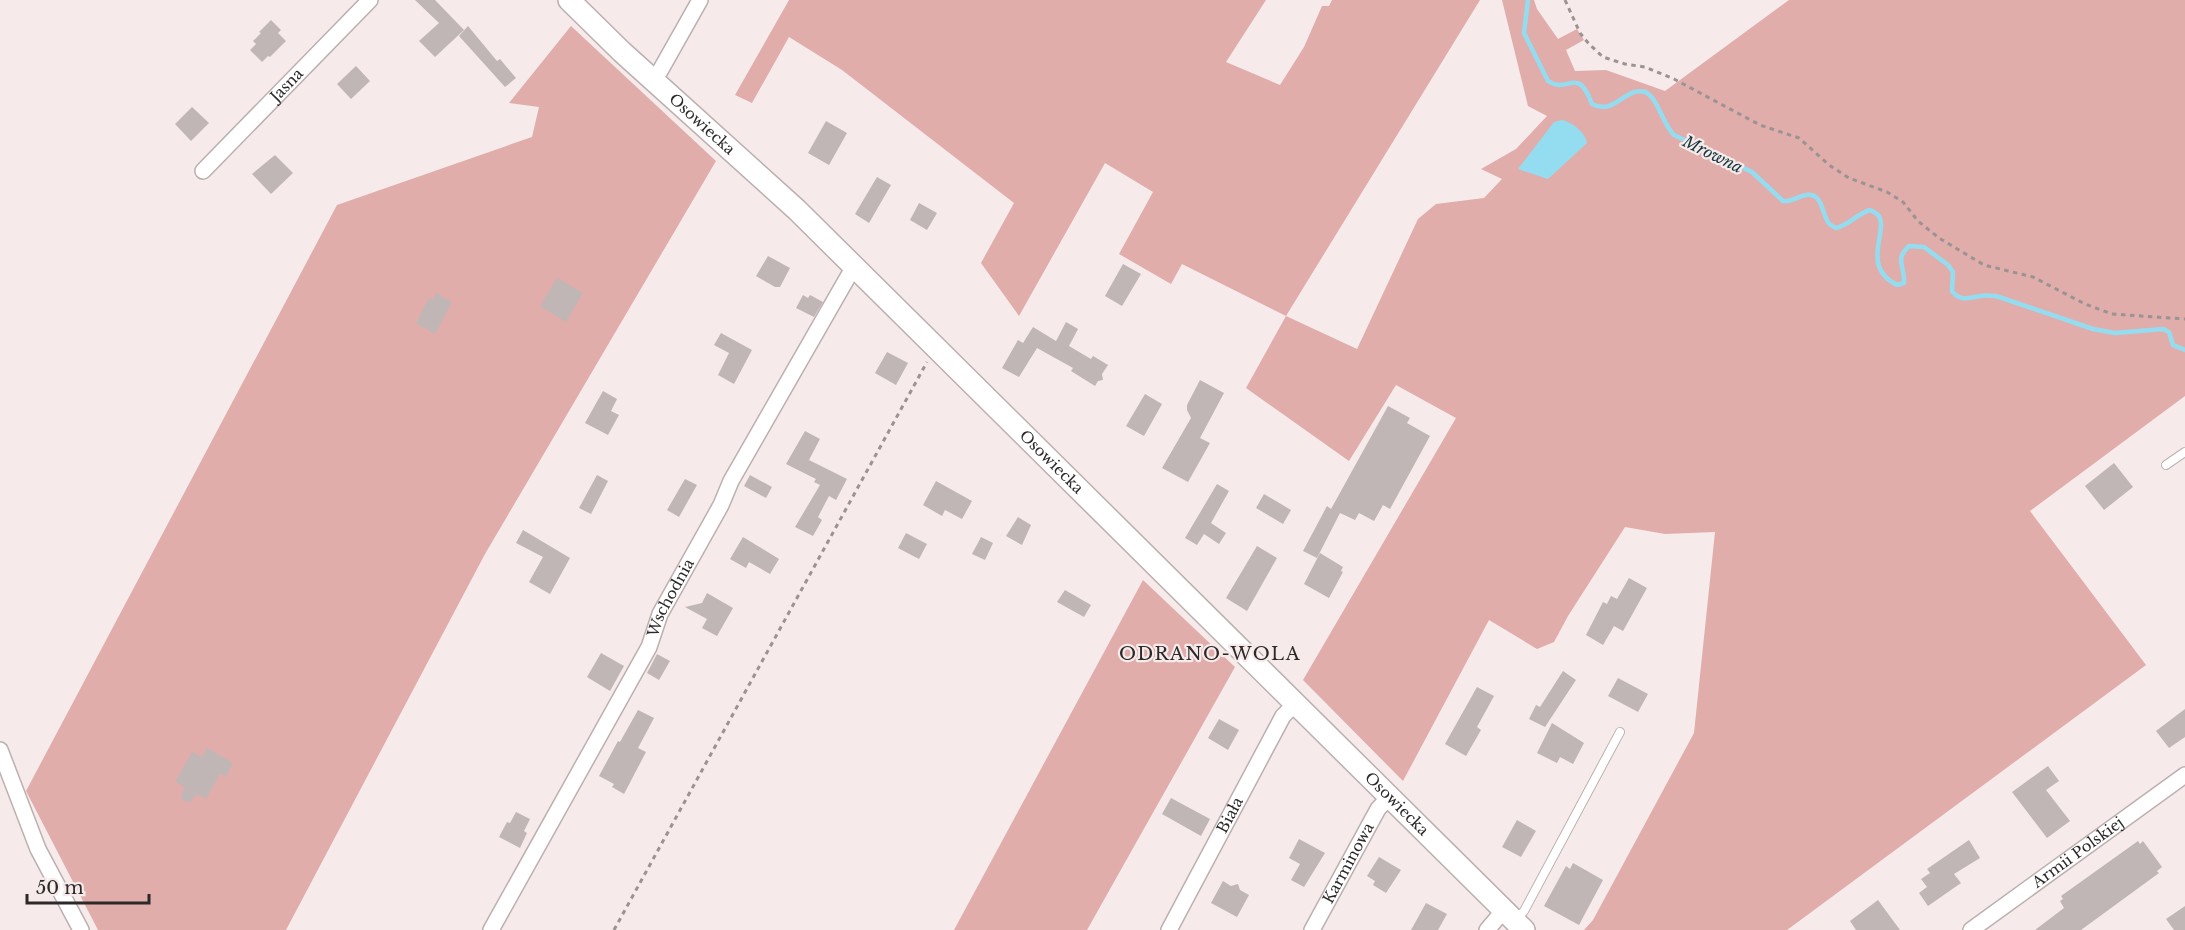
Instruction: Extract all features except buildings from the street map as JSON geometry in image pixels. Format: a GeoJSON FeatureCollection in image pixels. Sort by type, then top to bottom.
{"type":"FeatureCollection","features":[{"type":"Feature","properties":{"kind":"street","name":"Jasna"},"geometry":{"type":"LineString","coordinates":[[203,171],[370,0]]}},
{"type":"Feature","properties":{"kind":"street","name":"Osowiecka"},"geometry":{"type":"LineString","coordinates":[[569,0],[622,52],[797,210],[1514,920]]}},
{"type":"Feature","properties":{"kind":"street"},"geometry":{"type":"LineString","coordinates":[[653,79],[660,71],[700,0]]}},
{"type":"Feature","properties":{"kind":"street","name":"Wschodnia"},"geometry":{"type":"LineString","coordinates":[[491,930],[649,647],[660,614],[721,505],[731,481],[849,275],[856,268]]}},
{"type":"Feature","properties":{"kind":"street","name":"Biała"},"geometry":{"type":"LineString","coordinates":[[1168,930],[1284,716],[1295,704]]}},
{"type":"Feature","properties":{"kind":"street"},"geometry":{"type":"LineString","coordinates":[[0,750],[38,849],[81,930]]}},
{"type":"Feature","properties":{"kind":"street","name":"Armii Polskiej"},"geometry":{"type":"LineString","coordinates":[[1971,930],[2185,775]]}},
{"type":"Feature","properties":{"kind":"street","name":"Karminowa"},"geometry":{"type":"LineString","coordinates":[[1312,930],[1378,809],[1389,797]]}},
{"type":"Feature","properties":{"kind":"street"},"geometry":{"type":"LineString","coordinates":[[1487,930],[1514,920]]}},
{"type":"Feature","properties":{"kind":"lane"},"geometry":{"type":"LineString","coordinates":[[2166,465],[2185,452]]}},
{"type":"Feature","properties":{"kind":"lane"},"geometry":{"type":"LineString","coordinates":[[1514,920],[1524,911],[1620,732]]}},
{"type":"Feature","properties":{"kind":"path"},"geometry":{"type":"LineString","coordinates":[[1565,0],[1580,33],[1603,57],[1645,67],[1674,79],[1760,125],[1799,138],[1829,165],[1850,178],[1887,192],[1903,202],[1918,221],[1939,238],[1984,265],[2033,277],[2085,304],[2112,314],[2185,319]]}},
{"type":"Feature","properties":{"kind":"path"},"geometry":{"type":"LineString","coordinates":[[614,930],[930,356],[938,349]]}},
{"type":"Feature","properties":{"kind":"shaded area"},"geometry":{"type":"Polygon","coordinates":[[[789,0],[1266,0],[1226,62],[1280,85],[1304,47],[1322,6],[1329,6],[1332,0],[1480,0],[1286,316],[1182,264],[1171,284],[1119,254],[1153,192],[1105,163],[1019,316],[981,263],[1014,203],[842,70],[789,37],[752,103],[735,95],[789,0]]]}},
{"type":"Feature","properties":{"kind":"shaded area"},"geometry":{"type":"Polygon","coordinates":[[[1502,0],[1534,0],[1537,9],[1558,39],[1577,29],[1584,40],[1566,50],[1575,71],[1606,70],[1665,91],[1789,0],[2185,0],[2185,396],[2030,511],[2146,665],[1787,930],[1584,930],[1593,920],[1694,733],[1715,532],[1665,534],[1625,527],[1554,642],[1537,649],[1489,620],[1403,781],[1303,680],[1456,418],[1396,385],[1349,461],[1246,388],[1286,316],[1357,349],[1418,219],[1436,204],[1484,198],[1502,179],[1481,169],[1516,149],[1547,116],[1528,106],[1502,0]]]}},
{"type":"Feature","properties":{"kind":"shaded area"},"geometry":{"type":"Polygon","coordinates":[[[571,26],[716,161],[485,554],[286,930],[98,930],[26,791],[337,205],[532,137],[539,107],[509,103],[571,26]]]}},
{"type":"Feature","properties":{"kind":"shaded area"},"geometry":{"type":"Polygon","coordinates":[[[1143,580],[1235,667],[1087,930],[954,930],[1143,580]]]}},
{"type":"Feature","properties":{"kind":"water"},"geometry":{"type":"Polygon","coordinates":[[[1562,120],[1577,128],[1584,135],[1587,143],[1548,179],[1518,169],[1554,122],[1562,120]]]}},
{"type":"Feature","properties":{"kind":"waterway","name":"Mrowna"},"geometry":{"type":"LineString","coordinates":[[1528,0],[1524,33],[1548,81],[1562,85],[1577,83],[1587,92],[1592,104],[1600,107],[1614,104],[1632,93],[1645,92],[1653,99],[1674,135],[1752,172],[1783,201],[1806,195],[1815,197],[1821,204],[1830,225],[1836,228],[1865,212],[1873,211],[1881,222],[1877,258],[1880,268],[1886,277],[1897,285],[1904,283],[1902,255],[1909,246],[1924,247],[1948,265],[1953,272],[1952,291],[1958,297],[1996,296],[2093,329],[2115,333],[2163,329],[2169,332],[2173,345],[2185,350]]}},
{"type":"Feature","properties":{"kind":"district","name":"ODRANO-WOLA"},"geometry":{"type":"Point","coordinates":[1210,654]}}]}
